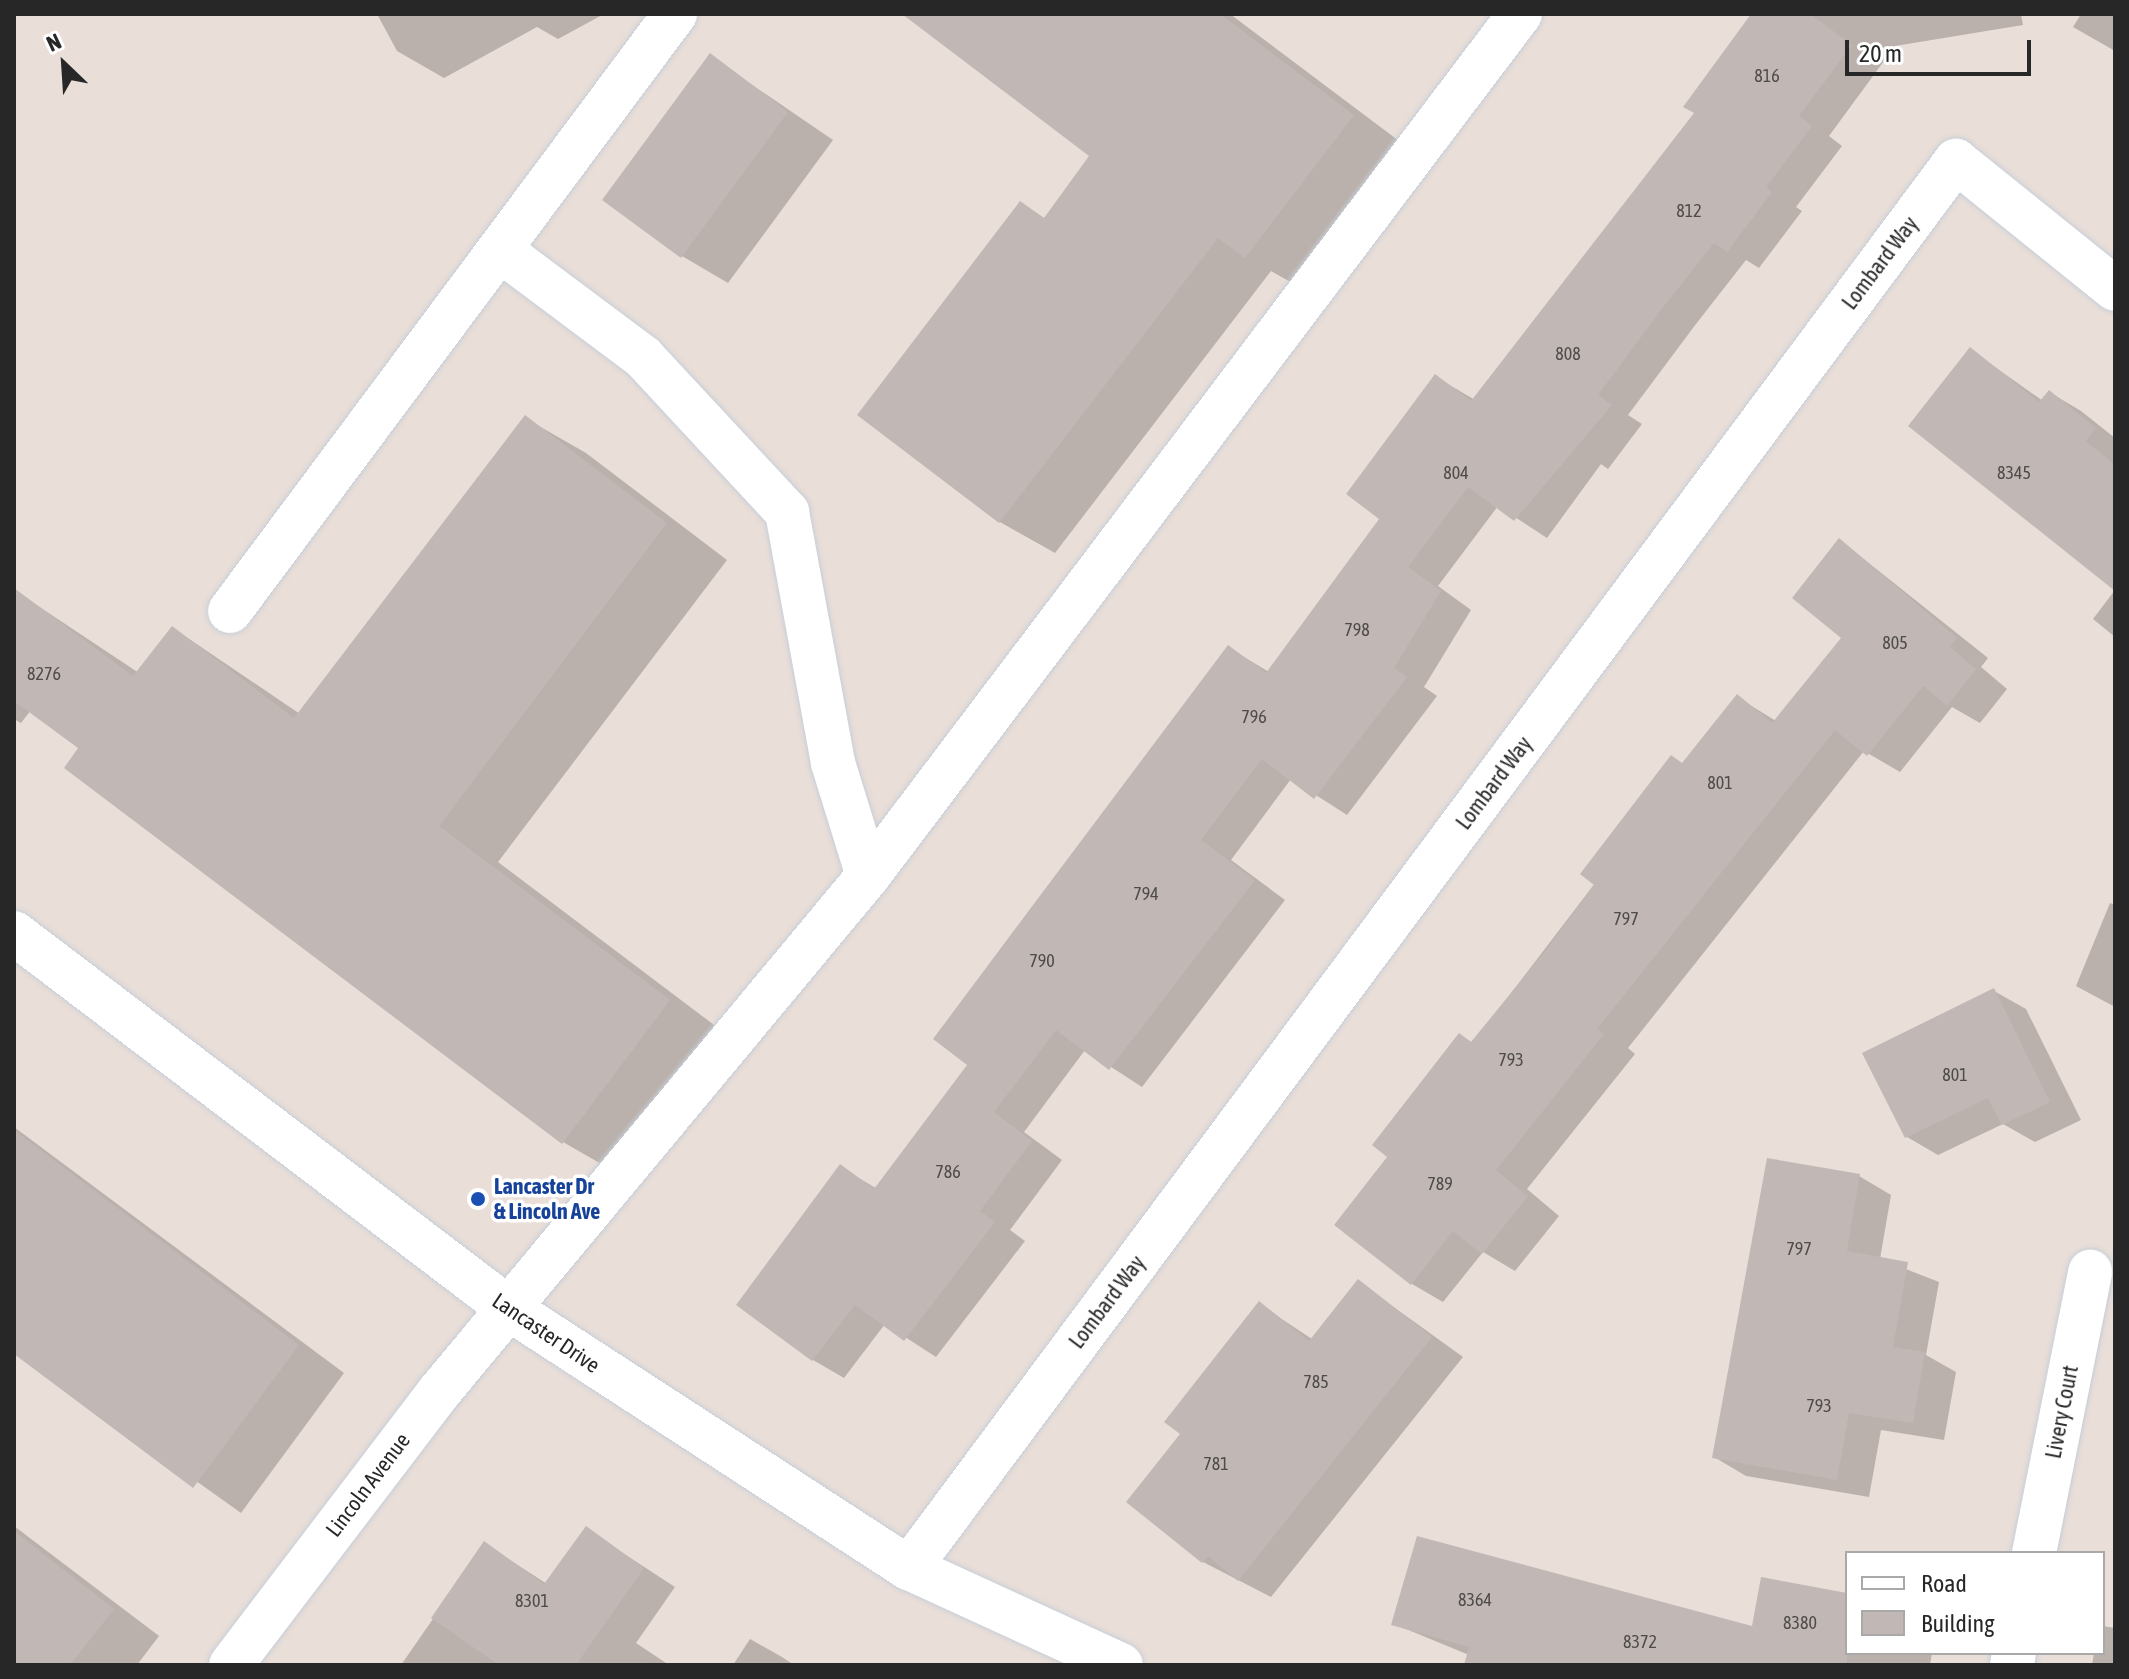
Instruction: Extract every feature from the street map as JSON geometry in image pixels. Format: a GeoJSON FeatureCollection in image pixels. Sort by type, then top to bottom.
{"type":"FeatureCollection","features":[{"type":"Feature","properties":{"kind":"street"},"geometry":{"type":"LineString","coordinates":[[230,611],[504,253],[675,14]]}},
{"type":"Feature","properties":{"kind":"street","name":"Lincoln Avenue"},"geometry":{"type":"LineString","coordinates":[[231,1665],[508,1308],[868,876],[1520,14]]}},
{"type":"Feature","properties":{"kind":"street","name":"Lombard Way"},"geometry":{"type":"LineString","coordinates":[[909,1568],[1956,161],[2115,289]]}},
{"type":"Feature","properties":{"kind":"street"},"geometry":{"type":"LineString","coordinates":[[504,253],[643,357],[787,512],[833,763],[868,876]]}},
{"type":"Feature","properties":{"kind":"street","name":"Lancaster Drive"},"geometry":{"type":"LineString","coordinates":[[19,948],[508,1308],[909,1568],[1121,1665]]}},
{"type":"Feature","properties":{"kind":"street","name":"Livery Court"},"geometry":{"type":"LineString","coordinates":[[2034,1551],[2090,1272]]}},
{"type":"Feature","properties":{"kind":"building"},"geometry":{"type":"Polygon","coordinates":[[[902,14],[1220,14],[1354,115],[1245,258],[1218,238],[999,523],[857,415],[1020,201],[1044,218],[1089,156],[902,14]]]}},
{"type":"Feature","properties":{"kind":"building"},"geometry":{"type":"Polygon","coordinates":[[[1751,14],[1810,14],[1852,45],[1799,116],[1812,126],[1766,187],[1772,192],[1727,252],[1714,243],[1664,306],[1598,395],[1612,405],[1514,521],[1468,487],[1408,567],[1441,591],[1394,668],[1407,677],[1314,799],[1262,759],[1201,840],[1255,880],[1109,1070],[1056,1030],[994,1112],[1032,1141],[980,1211],[995,1222],[904,1341],[855,1305],[812,1361],[736,1305],[840,1164],[874,1189],[967,1065],[933,1039],[1027,913],[1228,645],[1266,673],[1379,519],[1346,494],[1435,374],[1471,401],[1694,113],[1683,107],[1751,14]]]}},
{"type":"Feature","properties":{"kind":"building"},"geometry":{"type":"Polygon","coordinates":[[[710,53],[788,112],[681,258],[602,200],[710,53]]]}},
{"type":"Feature","properties":{"kind":"building"},"geometry":{"type":"Polygon","coordinates":[[[1970,347],[2039,402],[2049,390],[2096,428],[2086,441],[2115,465],[2115,591],[1908,426],[1970,347]]]}},
{"type":"Feature","properties":{"kind":"building"},"geometry":{"type":"Polygon","coordinates":[[[525,415],[667,523],[439,826],[670,1000],[562,1144],[64,768],[78,748],[14,701],[14,588],[133,676],[172,626],[294,718],[525,415]]]}},
{"type":"Feature","properties":{"kind":"building"},"geometry":{"type":"Polygon","coordinates":[[[1839,538],[1957,638],[1950,647],[1976,669],[1947,706],[1923,686],[1867,756],[1835,730],[1597,1029],[1604,1034],[1496,1170],[1528,1196],[1482,1254],[1453,1231],[1411,1285],[1334,1225],[1387,1157],[1372,1145],[1459,1033],[1471,1042],[1546,950],[1594,885],[1580,874],[1671,755],[1682,763],[1737,694],[1772,723],[1841,638],[1792,598],[1839,538]]]}},
{"type":"Feature","properties":{"kind":"building"},"geometry":{"type":"Polygon","coordinates":[[[1994,988],[2050,1102],[2002,1125],[1988,1098],[1905,1138],[1862,1053],[1994,988]]]}},
{"type":"Feature","properties":{"kind":"building"},"geometry":{"type":"Polygon","coordinates":[[[14,1130],[299,1345],[193,1488],[14,1354],[14,1130]]]}},
{"type":"Feature","properties":{"kind":"building"},"geometry":{"type":"Polygon","coordinates":[[[1767,1158],[1860,1174],[1847,1251],[1908,1262],[1893,1347],[1925,1352],[1913,1423],[1849,1413],[1837,1480],[1712,1458],[1767,1158]]]}},
{"type":"Feature","properties":{"kind":"building"},"geometry":{"type":"Polygon","coordinates":[[[1358,1279],[1432,1337],[1238,1581],[1208,1556],[1202,1563],[1126,1502],[1180,1434],[1164,1422],[1259,1301],[1309,1341],[1358,1279]]]}},
{"type":"Feature","properties":{"kind":"building"},"geometry":{"type":"Polygon","coordinates":[[[586,1526],[644,1568],[576,1665],[499,1665],[431,1618],[484,1541],[544,1584],[586,1526]]]}},
{"type":"Feature","properties":{"kind":"building"},"geometry":{"type":"Polygon","coordinates":[[[14,1531],[114,1609],[70,1665],[14,1665],[14,1531]]]}},
{"type":"Feature","properties":{"kind":"building"},"geometry":{"type":"Polygon","coordinates":[[[1417,1536],[1752,1626],[1761,1577],[1845,1593],[1847,1665],[1464,1665],[1469,1647],[1391,1625],[1417,1536]]]}},
{"type":"Feature","properties":{"kind":"place","name":"Lancaster Dr & Lincoln Ave"},"geometry":{"type":"Point","coordinates":[478,1199]}}]}
